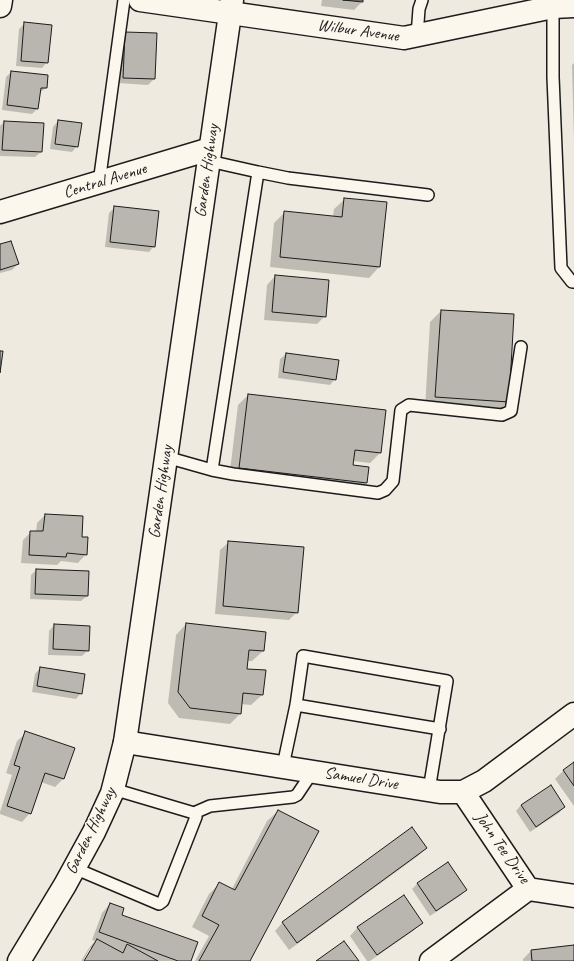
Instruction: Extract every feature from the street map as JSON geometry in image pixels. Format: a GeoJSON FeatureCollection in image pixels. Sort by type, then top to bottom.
{"type":"FeatureCollection","features":[{"type":"Feature","properties":{"kind":"street"},"geometry":{"type":"LineString","coordinates":[[0,6],[1,0]]}},
{"type":"Feature","properties":{"kind":"street","name":"Wilbur Avenue"},"geometry":{"type":"LineString","coordinates":[[140,0],[231,6],[404,38],[552,7],[574,6]]}},
{"type":"Feature","properties":{"kind":"street","name":"Garden Highway"},"geometry":{"type":"LineString","coordinates":[[22,960],[94,832],[113,788],[125,742],[231,6]]}},
{"type":"Feature","properties":{"kind":"street","name":"Central Avenue"},"geometry":{"type":"LineString","coordinates":[[0,212],[99,183],[209,155]]}},
{"type":"Feature","properties":{"kind":"street","name":"Samuel Drive"},"geometry":{"type":"LineString","coordinates":[[125,742],[440,792],[463,792],[484,781],[574,714]]}},
{"type":"Feature","properties":{"kind":"street","name":"John Tee Drive"},"geometry":{"type":"LineString","coordinates":[[463,792],[528,888],[574,896]]}},
{"type":"Feature","properties":{"kind":"street"},"geometry":{"type":"LineString","coordinates":[[431,961],[528,888]]}},
{"type":"Feature","properties":{"kind":"lane"},"geometry":{"type":"LineString","coordinates":[[99,183],[124,0]]}},
{"type":"Feature","properties":{"kind":"lane"},"geometry":{"type":"LineString","coordinates":[[417,36],[419,9],[422,0]]}},
{"type":"Feature","properties":{"kind":"lane"},"geometry":{"type":"LineString","coordinates":[[552,7],[553,77],[561,268],[572,282],[574,282]]}},
{"type":"Feature","properties":{"kind":"lane"},"geometry":{"type":"LineString","coordinates":[[209,155],[258,172],[288,178],[428,195]]}},
{"type":"Feature","properties":{"kind":"lane"},"geometry":{"type":"LineString","coordinates":[[212,470],[258,172]]}},
{"type":"Feature","properties":{"kind":"lane"},"geometry":{"type":"LineString","coordinates":[[166,457],[212,470],[378,493],[385,490],[393,481],[401,410],[409,405],[502,416],[511,411],[521,347]]}},
{"type":"Feature","properties":{"kind":"lane"},"geometry":{"type":"LineString","coordinates":[[283,766],[296,705],[303,656],[447,681],[430,790]]}},
{"type":"Feature","properties":{"kind":"lane"},"geometry":{"type":"LineString","coordinates":[[296,705],[440,729]]}},
{"type":"Feature","properties":{"kind":"lane"},"geometry":{"type":"LineString","coordinates":[[113,788],[194,813],[210,806],[293,797],[297,795],[313,771]]}},
{"type":"Feature","properties":{"kind":"lane"},"geometry":{"type":"LineString","coordinates":[[74,868],[159,904],[163,901],[196,817],[194,813]]}},
{"type":"Feature","properties":{"kind":"building"},"geometry":{"type":"Polygon","coordinates":[[[343,0],[363,0],[363,2],[343,0]]]}},
{"type":"Feature","properties":{"kind":"building"},"geometry":{"type":"Polygon","coordinates":[[[24,22],[52,25],[48,63],[21,61],[24,22]]]}},
{"type":"Feature","properties":{"kind":"building"},"geometry":{"type":"Polygon","coordinates":[[[125,32],[157,33],[155,79],[123,78],[125,32]]]}},
{"type":"Feature","properties":{"kind":"building"},"geometry":{"type":"Polygon","coordinates":[[[11,71],[48,75],[47,88],[41,88],[38,109],[7,105],[11,71]]]}},
{"type":"Feature","properties":{"kind":"building"},"geometry":{"type":"Polygon","coordinates":[[[58,120],[82,123],[78,147],[55,144],[58,120]]]}},
{"type":"Feature","properties":{"kind":"building"},"geometry":{"type":"Polygon","coordinates":[[[4,121],[44,123],[42,152],[2,150],[4,121]]]}},
{"type":"Feature","properties":{"kind":"building"},"geometry":{"type":"Polygon","coordinates":[[[344,198],[387,202],[380,267],[280,257],[284,211],[342,217],[344,198]]]}},
{"type":"Feature","properties":{"kind":"building"},"geometry":{"type":"Polygon","coordinates":[[[114,206],[159,211],[155,247],[110,242],[114,206]]]}},
{"type":"Feature","properties":{"kind":"building"},"geometry":{"type":"Polygon","coordinates":[[[11,241],[19,264],[0,270],[0,244],[11,241]]]}},
{"type":"Feature","properties":{"kind":"building"},"geometry":{"type":"Polygon","coordinates":[[[275,275],[329,280],[326,317],[272,312],[275,275]]]}},
{"type":"Feature","properties":{"kind":"building"},"geometry":{"type":"Polygon","coordinates":[[[441,310],[514,314],[509,402],[435,397],[441,310]]]}},
{"type":"Feature","properties":{"kind":"building"},"geometry":{"type":"Polygon","coordinates":[[[0,351],[3,351],[0,373],[0,351]]]}},
{"type":"Feature","properties":{"kind":"building"},"geometry":{"type":"Polygon","coordinates":[[[286,353],[339,360],[336,380],[283,372],[286,353]]]}},
{"type":"Feature","properties":{"kind":"building"},"geometry":{"type":"Polygon","coordinates":[[[248,394],[386,410],[381,453],[355,450],[353,465],[369,467],[367,483],[239,468],[248,394]]]}},
{"type":"Feature","properties":{"kind":"building"},"geometry":{"type":"Polygon","coordinates":[[[45,514],[83,516],[82,537],[88,537],[87,555],[67,553],[66,557],[29,555],[30,531],[43,531],[45,514]]]}},
{"type":"Feature","properties":{"kind":"building"},"geometry":{"type":"Polygon","coordinates":[[[228,541],[304,547],[298,613],[223,606],[228,541]]]}},
{"type":"Feature","properties":{"kind":"building"},"geometry":{"type":"Polygon","coordinates":[[[36,569],[89,571],[88,596],[35,594],[36,569]]]}},
{"type":"Feature","properties":{"kind":"building"},"geometry":{"type":"Polygon","coordinates":[[[186,623],[266,632],[264,651],[249,650],[247,669],[266,670],[263,695],[243,693],[241,714],[190,708],[178,692],[186,623]]]}},
{"type":"Feature","properties":{"kind":"building"},"geometry":{"type":"Polygon","coordinates":[[[54,624],[90,626],[89,651],[53,649],[54,624]]]}},
{"type":"Feature","properties":{"kind":"building"},"geometry":{"type":"Polygon","coordinates":[[[40,667],[85,674],[82,694],[37,686],[40,667]]]}},
{"type":"Feature","properties":{"kind":"building"},"geometry":{"type":"Polygon","coordinates":[[[25,731],[75,748],[64,779],[45,773],[31,814],[7,806],[20,767],[14,765],[25,731]]]}},
{"type":"Feature","properties":{"kind":"building"},"geometry":{"type":"Polygon","coordinates":[[[574,762],[574,786],[563,770],[574,762]]]}},
{"type":"Feature","properties":{"kind":"building"},"geometry":{"type":"Polygon","coordinates":[[[551,785],[565,807],[536,827],[521,805],[551,785]]]}},
{"type":"Feature","properties":{"kind":"building"},"geometry":{"type":"Polygon","coordinates":[[[278,810],[319,831],[250,961],[199,961],[219,925],[202,916],[219,882],[235,890],[278,810]]]}},
{"type":"Feature","properties":{"kind":"building"},"geometry":{"type":"Polygon","coordinates":[[[412,827],[427,848],[297,943],[282,922],[412,827]]]}},
{"type":"Feature","properties":{"kind":"building"},"geometry":{"type":"Polygon","coordinates":[[[448,862],[467,890],[436,911],[417,883],[448,862]]]}},
{"type":"Feature","properties":{"kind":"building"},"geometry":{"type":"Polygon","coordinates":[[[404,895],[423,923],[377,955],[357,927],[404,895]]]}},
{"type":"Feature","properties":{"kind":"building"},"geometry":{"type":"Polygon","coordinates":[[[110,903],[124,908],[122,915],[198,942],[191,961],[178,961],[99,932],[110,903]]]}},
{"type":"Feature","properties":{"kind":"building"},"geometry":{"type":"Polygon","coordinates":[[[97,939],[123,953],[127,944],[158,961],[84,961],[97,939]]]}},
{"type":"Feature","properties":{"kind":"building"},"geometry":{"type":"Polygon","coordinates":[[[344,941],[359,961],[316,961],[344,941]]]}},
{"type":"Feature","properties":{"kind":"building"},"geometry":{"type":"Polygon","coordinates":[[[574,945],[574,961],[532,961],[531,950],[574,945]]]}}]}
